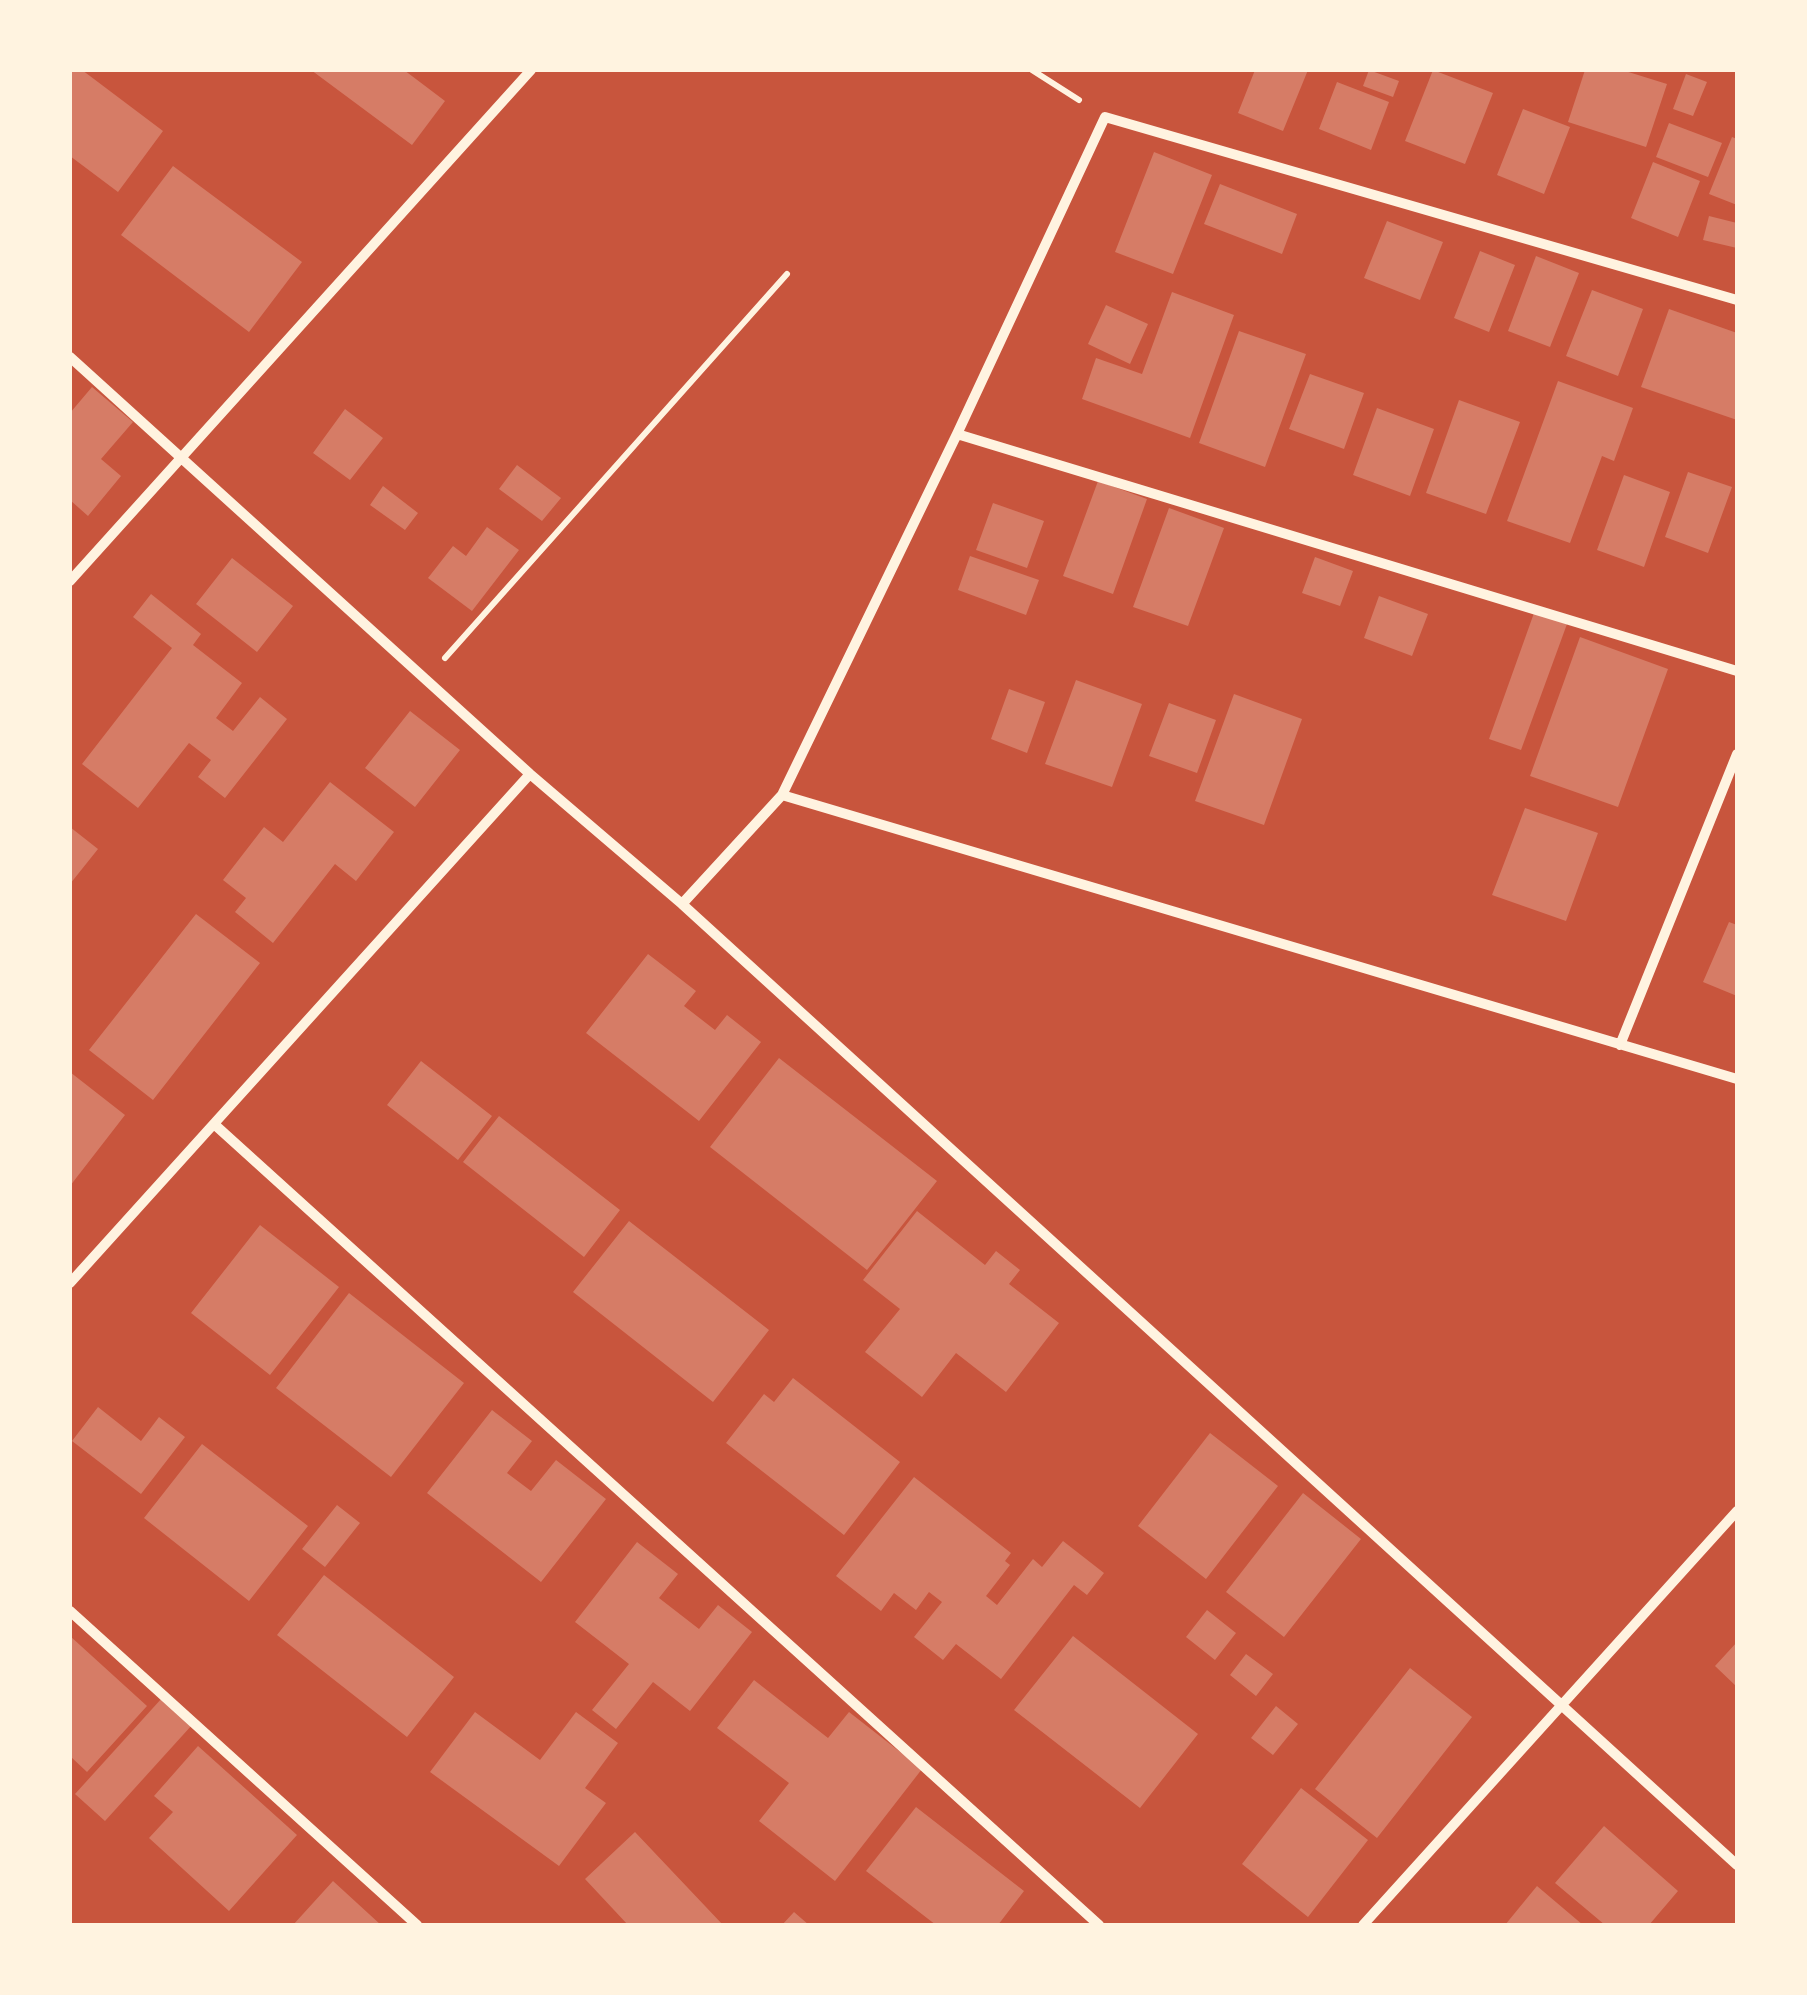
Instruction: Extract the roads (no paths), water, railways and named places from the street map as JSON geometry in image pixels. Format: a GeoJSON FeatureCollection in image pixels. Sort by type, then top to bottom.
{"type":"FeatureCollection","features":[{"type":"Feature","properties":{"kind":"street"},"geometry":{"type":"LineString","coordinates":[[70,582],[530,70]]}},
{"type":"Feature","properties":{"kind":"street"},"geometry":{"type":"LineString","coordinates":[[682,904],[782,795],[1105,117],[1737,300]]}},
{"type":"Feature","properties":{"kind":"street"},"geometry":{"type":"LineString","coordinates":[[70,357],[530,774],[682,904],[1737,1865]]}},
{"type":"Feature","properties":{"kind":"street"},"geometry":{"type":"LineString","coordinates":[[957,434],[1737,671]]}},
{"type":"Feature","properties":{"kind":"street"},"geometry":{"type":"LineString","coordinates":[[1620,1045],[1737,754]]}},
{"type":"Feature","properties":{"kind":"street"},"geometry":{"type":"LineString","coordinates":[[70,1283],[530,774]]}},
{"type":"Feature","properties":{"kind":"street"},"geometry":{"type":"LineString","coordinates":[[782,795],[1737,1079]]}},
{"type":"Feature","properties":{"kind":"street"},"geometry":{"type":"LineString","coordinates":[[214,1124],[1099,1925]]}},
{"type":"Feature","properties":{"kind":"street"},"geometry":{"type":"LineString","coordinates":[[1363,1925],[1737,1511]]}},
{"type":"Feature","properties":{"kind":"street"},"geometry":{"type":"LineString","coordinates":[[70,1611],[417,1925]]}}]}
